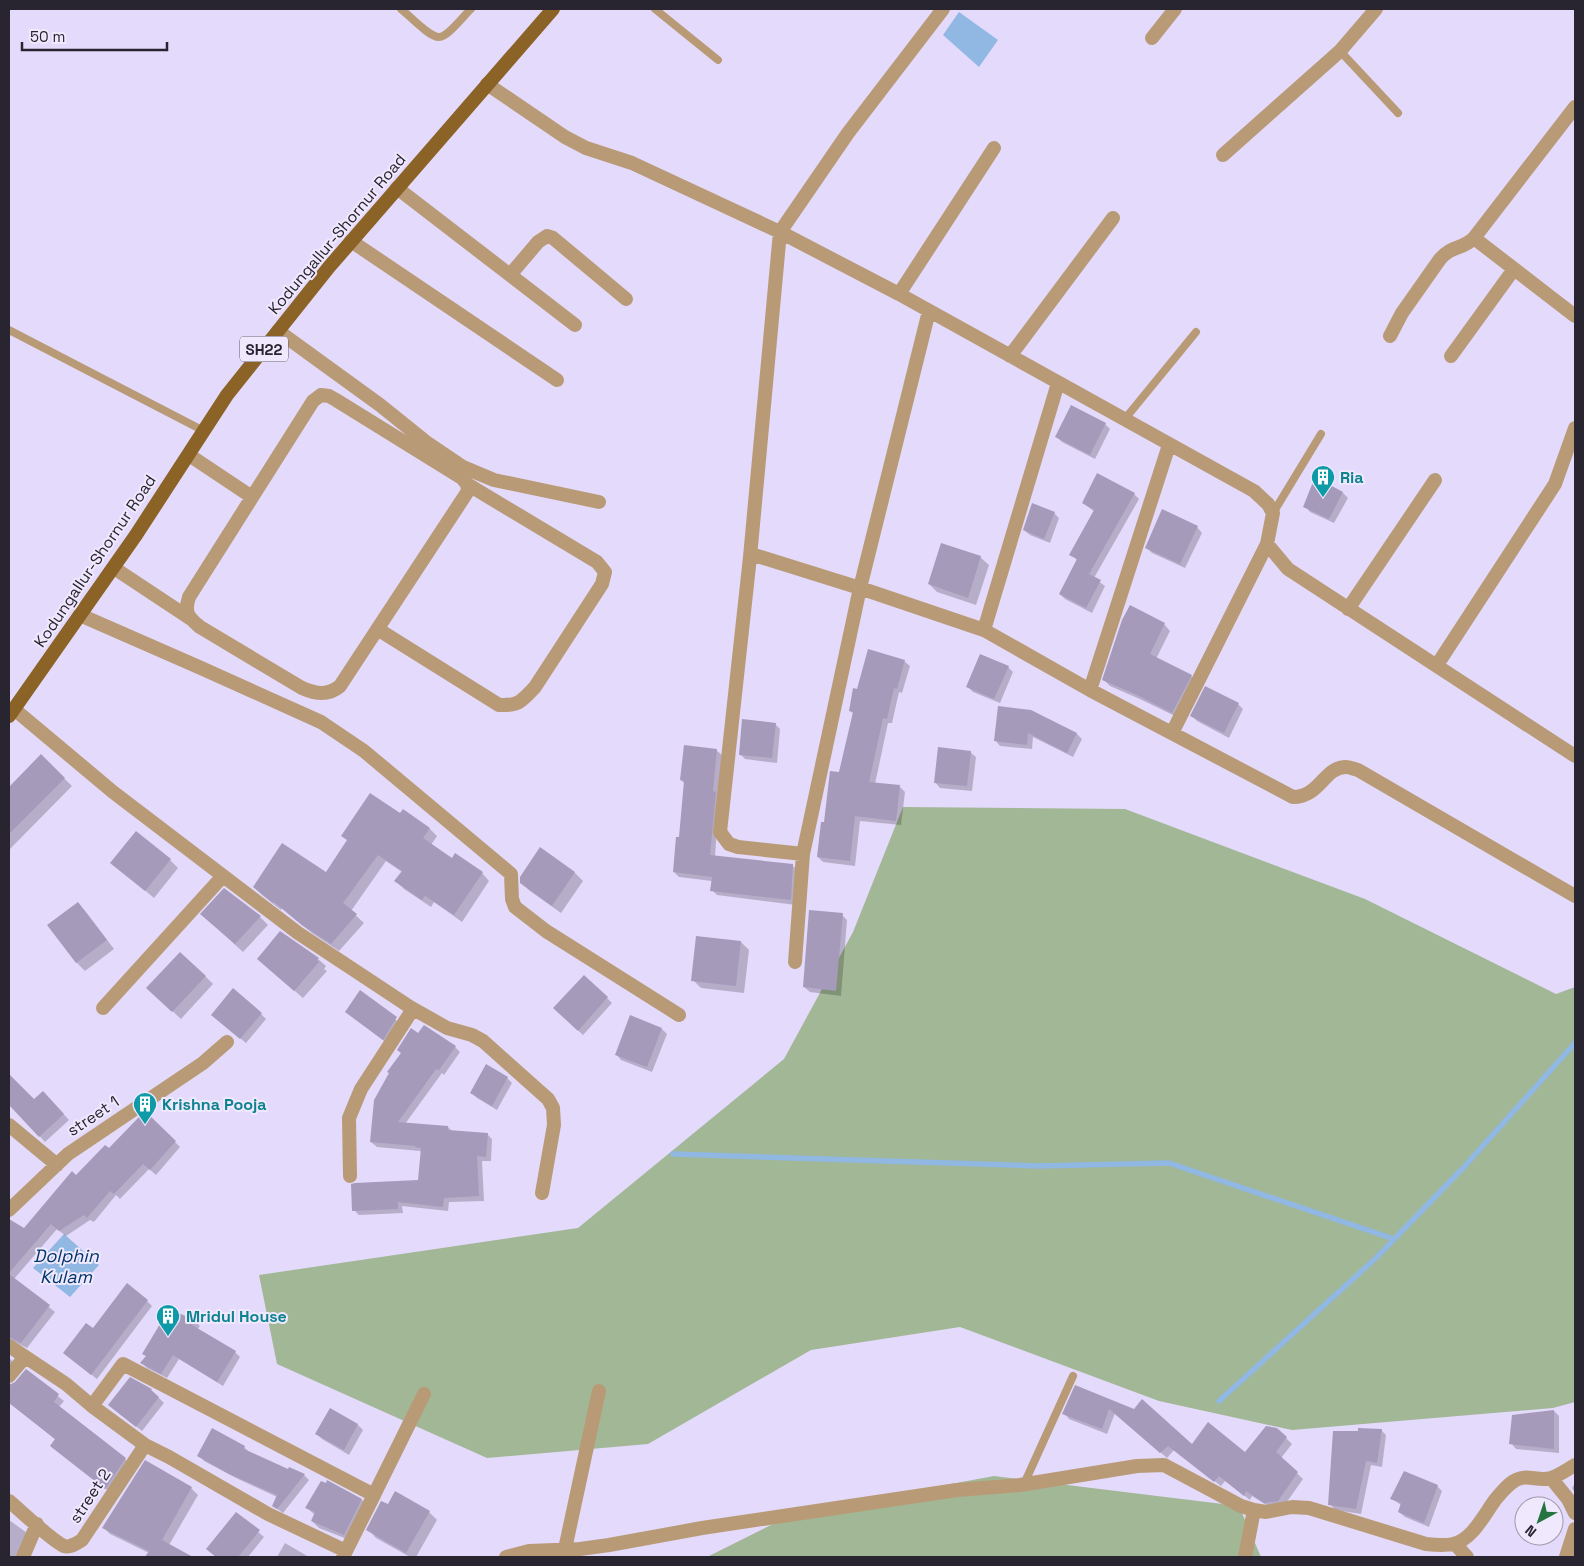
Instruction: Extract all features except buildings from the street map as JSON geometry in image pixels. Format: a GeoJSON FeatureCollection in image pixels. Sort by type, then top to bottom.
{"type":"FeatureCollection","features":[{"type":"Feature","properties":{"kind":"main road","name":"Kodungallur-Shornur Road"},"geometry":{"type":"LineString","coordinates":[[11,713],[114,568],[227,395],[351,241],[553,9]]}},
{"type":"Feature","properties":{"kind":"street"},"geometry":{"type":"LineString","coordinates":[[803,854],[738,847],[729,844],[720,832],[751,554],[780,232],[848,133],[943,9]]}},
{"type":"Feature","properties":{"kind":"street"},"geometry":{"type":"LineString","coordinates":[[1152,38],[1175,9]]}},
{"type":"Feature","properties":{"kind":"street"},"geometry":{"type":"LineString","coordinates":[[1223,155],[1340,51],[1376,9]]}},
{"type":"Feature","properties":{"kind":"street"},"geometry":{"type":"LineString","coordinates":[[487,84],[565,137],[586,148],[632,164],[780,232],[899,294],[1254,492],[1268,504],[1273,513],[1267,544],[1172,733]]}},
{"type":"Feature","properties":{"kind":"street"},"geometry":{"type":"LineString","coordinates":[[1390,336],[1402,313],[1440,259],[1447,251],[1463,246],[1474,238],[1575,107]]}},
{"type":"Feature","properties":{"kind":"street"},"geometry":{"type":"LineString","coordinates":[[899,294],[994,148]]}},
{"type":"Feature","properties":{"kind":"street"},"geometry":{"type":"LineString","coordinates":[[398,188],[575,325]]}},
{"type":"Feature","properties":{"kind":"street"},"geometry":{"type":"LineString","coordinates":[[1010,356],[1113,218]]}},
{"type":"Feature","properties":{"kind":"street"},"geometry":{"type":"LineString","coordinates":[[510,275],[538,242],[547,236],[552,238],[626,299]]}},
{"type":"Feature","properties":{"kind":"street"},"geometry":{"type":"LineString","coordinates":[[1474,238],[1575,316]]}},
{"type":"Feature","properties":{"kind":"street"},"geometry":{"type":"LineString","coordinates":[[351,241],[557,380]]}},
{"type":"Feature","properties":{"kind":"street"},"geometry":{"type":"LineString","coordinates":[[1451,356],[1514,269]]}},
{"type":"Feature","properties":{"kind":"street"},"geometry":{"type":"LineString","coordinates":[[795,962],[803,854],[860,588],[929,311]]}},
{"type":"Feature","properties":{"kind":"street"},"geometry":{"type":"LineString","coordinates":[[278,331],[380,405],[426,442],[463,467],[494,480],[599,502]]}},
{"type":"Feature","properties":{"kind":"street"},"geometry":{"type":"LineString","coordinates":[[984,630],[1058,383]]}},
{"type":"Feature","properties":{"kind":"street"},"geometry":{"type":"LineString","coordinates":[[191,619],[186,606],[189,597],[313,401],[321,396],[329,396],[336,400],[462,478],[467,484],[598,562],[606,572],[602,584],[536,687],[514,706],[498,705],[379,630]]}},
{"type":"Feature","properties":{"kind":"street"},"geometry":{"type":"LineString","coordinates":[[1437,665],[1555,484],[1575,428]]}},
{"type":"Feature","properties":{"kind":"street"},"geometry":{"type":"LineString","coordinates":[[1090,690],[1169,445]]}},
{"type":"Feature","properties":{"kind":"street"},"geometry":{"type":"LineString","coordinates":[[189,455],[252,497]]}},
{"type":"Feature","properties":{"kind":"street"},"geometry":{"type":"LineString","coordinates":[[1348,609],[1434,480]]}},
{"type":"Feature","properties":{"kind":"street"},"geometry":{"type":"LineString","coordinates":[[114,568],[191,619],[200,627],[302,688],[313,693],[324,694],[333,692],[340,686],[379,630],[464,498],[468,491],[467,484]]}},
{"type":"Feature","properties":{"kind":"street"},"geometry":{"type":"LineString","coordinates":[[1267,544],[1288,569],[1575,756]]}},
{"type":"Feature","properties":{"kind":"street"},"geometry":{"type":"LineString","coordinates":[[751,554],[984,630],[1090,690],[1293,797],[1303,797],[1312,792],[1333,771],[1346,767],[1358,770],[1575,896]]}},
{"type":"Feature","properties":{"kind":"street"},"geometry":{"type":"LineString","coordinates":[[80,615],[321,722],[364,751],[511,874],[512,899],[515,907],[546,931],[679,1015]]}},
{"type":"Feature","properties":{"kind":"street"},"geometry":{"type":"LineString","coordinates":[[11,713],[298,933],[413,1009],[447,1028],[472,1035],[483,1041],[548,1099],[553,1108],[554,1125],[542,1193]]}},
{"type":"Feature","properties":{"kind":"street"},"geometry":{"type":"LineString","coordinates":[[103,1008],[223,876]]}},
{"type":"Feature","properties":{"kind":"street"},"geometry":{"type":"LineString","coordinates":[[350,1176],[349,1118],[361,1089],[413,1009]]}},
{"type":"Feature","properties":{"kind":"street","name":"street 1"},"geometry":{"type":"LineString","coordinates":[[9,1210],[68,1154],[203,1063],[227,1042]]}},
{"type":"Feature","properties":{"kind":"street"},"geometry":{"type":"LineString","coordinates":[[9,1125],[57,1164]]}},
{"type":"Feature","properties":{"kind":"street"},"geometry":{"type":"LineString","coordinates":[[9,1346],[66,1384],[92,1406],[145,1445],[344,1554],[424,1394]]}},
{"type":"Feature","properties":{"kind":"street"},"geometry":{"type":"LineString","coordinates":[[9,1376],[25,1357]]}},
{"type":"Feature","properties":{"kind":"street"},"geometry":{"type":"LineString","coordinates":[[92,1406],[123,1364],[374,1495]]}},
{"type":"Feature","properties":{"kind":"street"},"geometry":{"type":"LineString","coordinates":[[565,1549],[598,1391]]}},
{"type":"Feature","properties":{"kind":"street","name":"street 2"},"geometry":{"type":"LineString","coordinates":[[9,1501],[65,1546],[74,1546],[82,1540],[145,1445]]}},
{"type":"Feature","properties":{"kind":"street"},"geometry":{"type":"LineString","coordinates":[[506,1557],[529,1551],[609,1545],[702,1528],[957,1490],[1024,1484],[1137,1466],[1164,1465],[1241,1506],[1254,1510],[1266,1512],[1292,1507],[1309,1508],[1426,1544],[1455,1544],[1472,1532],[1505,1488],[1516,1479],[1525,1476],[1543,1479],[1551,1478],[1575,1465]]}},
{"type":"Feature","properties":{"kind":"street"},"geometry":{"type":"LineString","coordinates":[[1551,1478],[1568,1498],[1575,1513]]}},
{"type":"Feature","properties":{"kind":"street"},"geometry":{"type":"LineString","coordinates":[[1246,1557],[1254,1510]]}},
{"type":"Feature","properties":{"kind":"street"},"geometry":{"type":"LineString","coordinates":[[23,1557],[37,1524]]}},
{"type":"Feature","properties":{"kind":"street"},"geometry":{"type":"LineString","coordinates":[[1566,1557],[1575,1529]]}},
{"type":"Feature","properties":{"kind":"street"},"geometry":{"type":"LineString","coordinates":[[1455,1544],[1467,1557]]}},
{"type":"Feature","properties":{"kind":"lane"},"geometry":{"type":"LineString","coordinates":[[401,9],[432,36],[439,37],[452,28],[471,9]]}},
{"type":"Feature","properties":{"kind":"lane"},"geometry":{"type":"LineString","coordinates":[[655,9],[718,60]]}},
{"type":"Feature","properties":{"kind":"lane"},"geometry":{"type":"LineString","coordinates":[[1340,51],[1398,113]]}},
{"type":"Feature","properties":{"kind":"lane"},"geometry":{"type":"LineString","coordinates":[[9,330],[204,431]]}},
{"type":"Feature","properties":{"kind":"lane"},"geometry":{"type":"LineString","coordinates":[[1124,420],[1196,332]]}},
{"type":"Feature","properties":{"kind":"lane"},"geometry":{"type":"LineString","coordinates":[[1273,513],[1322,434]]}},
{"type":"Feature","properties":{"kind":"lane"},"geometry":{"type":"LineString","coordinates":[[1024,1484],[1073,1376]]}},
{"type":"Feature","properties":{"kind":"green space"},"geometry":{"type":"Polygon","coordinates":[[[903,807],[1125,809],[1365,899],[1556,994],[1575,987],[1575,1402],[1553,1408],[1292,1430],[1159,1401],[960,1327],[811,1350],[648,1444],[487,1458],[277,1364],[259,1275],[578,1228],[784,1059],[853,932],[903,807]]]}},
{"type":"Feature","properties":{"kind":"green space"},"geometry":{"type":"Polygon","coordinates":[[[994,1476],[1239,1506],[1261,1557],[707,1557],[795,1513],[994,1476]]]}},
{"type":"Feature","properties":{"kind":"water"},"geometry":{"type":"Polygon","coordinates":[[[959,12],[998,40],[979,67],[943,35],[959,12]]]}},
{"type":"Feature","properties":{"kind":"water","name":"Dolphin Kulam"},"geometry":{"type":"Polygon","coordinates":[[[64,1234],[99,1265],[70,1297],[33,1268],[64,1234]]]}},
{"type":"Feature","properties":{"kind":"waterway"},"geometry":{"type":"LineString","coordinates":[[1219,1401],[1376,1258],[1463,1168],[1575,1043]]}},
{"type":"Feature","properties":{"kind":"waterway"},"geometry":{"type":"LineString","coordinates":[[673,1154],[1038,1166],[1169,1163],[1394,1239]]}},
{"type":"Feature","properties":{"kind":"place","name":"Ria"},"geometry":{"type":"Point","coordinates":[1323,498]}},
{"type":"Feature","properties":{"kind":"place","name":"Krishna Pooja"},"geometry":{"type":"Point","coordinates":[145,1125]}},
{"type":"Feature","properties":{"kind":"place","name":"Mridul House"},"geometry":{"type":"Point","coordinates":[168,1337]}}]}
